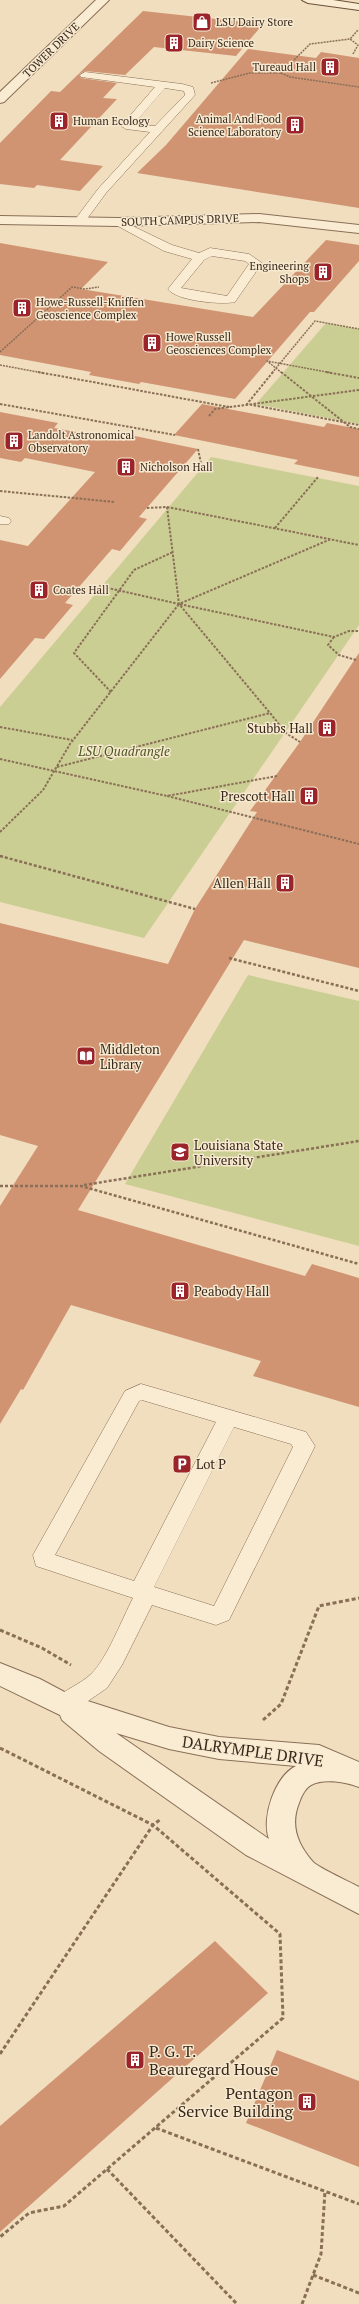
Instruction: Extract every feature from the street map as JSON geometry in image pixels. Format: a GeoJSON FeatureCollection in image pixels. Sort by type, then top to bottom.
{"type":"FeatureCollection","features":[{"type":"Feature","properties":{"kind":"street","name":"TOWER DRIVE"},"geometry":{"type":"LineString","coordinates":[[0,100],[103,0]]}},
{"type":"Feature","properties":{"kind":"street"},"geometry":{"type":"LineString","coordinates":[[308,0],[359,7]]}},
{"type":"Feature","properties":{"kind":"street","name":"SOUTH CAMPUS DRIVE"},"geometry":{"type":"LineString","coordinates":[[0,220],[118,222],[259,218],[359,229]]}},
{"type":"Feature","properties":{"kind":"street","name":"DALRYMPLE DRIVE"},"geometry":{"type":"LineString","coordinates":[[0,1674],[30,1687],[64,1705],[169,1738],[219,1748],[320,1757],[355,1772]]}},
{"type":"Feature","properties":{"kind":"street","name":"DALRYMPLE DRIVE"},"geometry":{"type":"LineString","coordinates":[[64,1705],[109,1743],[244,1838],[359,1901]]}},
{"type":"Feature","properties":{"kind":"street","name":"DALRYMPLE DRIVE"},"geometry":{"type":"LineString","coordinates":[[304,1872],[283,1843],[279,1830],[281,1810],[292,1786],[302,1777],[319,1772],[355,1772]]}},
{"type":"Feature","properties":{"kind":"lane"},"geometry":{"type":"LineString","coordinates":[[80,221],[102,191],[190,95],[189,89],[163,84],[85,75]]}},
{"type":"Feature","properties":{"kind":"lane"},"geometry":{"type":"LineString","coordinates":[[158,130],[126,126],[163,84]]}},
{"type":"Feature","properties":{"kind":"lane"},"geometry":{"type":"LineString","coordinates":[[118,222],[168,248],[200,257],[210,252],[249,258],[256,263],[231,299],[224,300],[179,293],[174,289],[200,257]]}},
{"type":"Feature","properties":{"kind":"lane"},"geometry":{"type":"LineString","coordinates":[[141,1392],[228,1418],[298,1438],[304,1446],[221,1614],[216,1616],[49,1563],[44,1560],[44,1555],[135,1393],[141,1392]]}},
{"type":"Feature","properties":{"kind":"lane"},"geometry":{"type":"LineString","coordinates":[[64,1705],[99,1681],[114,1658],[143,1593],[228,1418]]}},
{"type":"Feature","properties":{"kind":"path"},"geometry":{"type":"LineString","coordinates":[[281,73],[310,44],[350,39],[359,28]]}},
{"type":"Feature","properties":{"kind":"path"},"geometry":{"type":"LineString","coordinates":[[350,39],[358,46],[353,54]]}},
{"type":"Feature","properties":{"kind":"path"},"geometry":{"type":"LineString","coordinates":[[205,84],[250,73],[281,73],[290,77],[359,87]]}},
{"type":"Feature","properties":{"kind":"path"},"geometry":{"type":"LineString","coordinates":[[0,352],[72,287],[100,287]]}},
{"type":"Feature","properties":{"kind":"path"},"geometry":{"type":"LineString","coordinates":[[247,404],[315,321],[359,329]]}},
{"type":"Feature","properties":{"kind":"path"},"geometry":{"type":"LineString","coordinates":[[359,378],[267,361],[343,422],[350,427],[359,429]]}},
{"type":"Feature","properties":{"kind":"path"},"geometry":{"type":"LineString","coordinates":[[0,365],[229,407]]}},
{"type":"Feature","properties":{"kind":"path"},"geometry":{"type":"LineString","coordinates":[[209,416],[214,409],[359,390]]}},
{"type":"Feature","properties":{"kind":"path"},"geometry":{"type":"LineString","coordinates":[[0,404],[175,435]]}},
{"type":"Feature","properties":{"kind":"path"},"geometry":{"type":"LineString","coordinates":[[247,404],[359,425]]}},
{"type":"Feature","properties":{"kind":"path"},"geometry":{"type":"LineString","coordinates":[[198,449],[202,468]]}},
{"type":"Feature","properties":{"kind":"path"},"geometry":{"type":"LineString","coordinates":[[274,528],[318,478]]}},
{"type":"Feature","properties":{"kind":"path"},"geometry":{"type":"LineString","coordinates":[[0,491],[34,496],[87,497],[115,502]]}},
{"type":"Feature","properties":{"kind":"path"},"geometry":{"type":"LineString","coordinates":[[167,507],[179,604],[286,733],[300,742]]}},
{"type":"Feature","properties":{"kind":"path"},"geometry":{"type":"LineString","coordinates":[[147,508],[167,507],[359,545]]}},
{"type":"Feature","properties":{"kind":"path"},"geometry":{"type":"LineString","coordinates":[[0,832],[44,790],[73,740],[179,604],[232,580],[330,540]]}},
{"type":"Feature","properties":{"kind":"path"},"geometry":{"type":"LineString","coordinates":[[110,692],[74,653],[134,570],[173,552]]}},
{"type":"Feature","properties":{"kind":"path"},"geometry":{"type":"LineString","coordinates":[[99,586],[334,637]]}},
{"type":"Feature","properties":{"kind":"path"},"geometry":{"type":"LineString","coordinates":[[356,660],[339,655],[328,645],[334,637],[349,631],[359,631]]}},
{"type":"Feature","properties":{"kind":"path"},"geometry":{"type":"LineString","coordinates":[[57,767],[270,713]]}},
{"type":"Feature","properties":{"kind":"path"},"geometry":{"type":"LineString","coordinates":[[0,727],[73,740]]}},
{"type":"Feature","properties":{"kind":"path"},"geometry":{"type":"LineString","coordinates":[[0,759],[167,796],[359,844]]}},
{"type":"Feature","properties":{"kind":"path"},"geometry":{"type":"LineString","coordinates":[[167,796],[277,776]]}},
{"type":"Feature","properties":{"kind":"path"},"geometry":{"type":"LineString","coordinates":[[0,856],[195,909]]}},
{"type":"Feature","properties":{"kind":"path"},"geometry":{"type":"LineString","coordinates":[[229,958],[359,991]]}},
{"type":"Feature","properties":{"kind":"path"},"geometry":{"type":"LineString","coordinates":[[0,1186],[81,1186],[359,1141]]}},
{"type":"Feature","properties":{"kind":"path"},"geometry":{"type":"LineString","coordinates":[[81,1186],[359,1264]]}},
{"type":"Feature","properties":{"kind":"path"},"geometry":{"type":"LineString","coordinates":[[0,1748],[153,1825],[280,1934],[283,2018],[64,2206],[29,2213],[0,2237]]}},
{"type":"Feature","properties":{"kind":"path"},"geometry":{"type":"LineString","coordinates":[[156,2128],[359,2204]]}},
{"type":"Feature","properties":{"kind":"path"},"geometry":{"type":"LineString","coordinates":[[106,2169],[237,2304]]}},
{"type":"Feature","properties":{"kind":"path"},"geometry":{"type":"LineString","coordinates":[[302,2304],[321,2254],[325,2191]]}},
{"type":"Feature","properties":{"kind":"path"},"geometry":{"type":"LineString","coordinates":[[313,2275],[359,2293]]}},
{"type":"Feature","properties":{"kind":"green space"},"geometry":{"type":"Polygon","coordinates":[[[326,323],[359,329],[359,424],[256,404],[326,323]]]}},
{"type":"Feature","properties":{"kind":"green space","name":"LSU Quadrangle"},"geometry":{"type":"Polygon","coordinates":[[[211,457],[359,486],[359,625],[144,938],[0,902],[0,707],[211,457]]]}},
{"type":"Feature","properties":{"kind":"green space"},"geometry":{"type":"Polygon","coordinates":[[[248,975],[359,1001],[359,1246],[125,1184],[248,975]]]}},
{"type":"Feature","properties":{"kind":"building"},"geometry":{"type":"Polygon","coordinates":[[[143,11],[263,24],[236,56],[154,47],[125,75],[85,71],[79,74],[81,78],[117,83],[103,98],[117,99],[60,160],[103,166],[80,191],[37,185],[34,188],[0,184],[0,143],[51,91],[60,92],[143,11]]]}},
{"type":"Feature","properties":{"kind":"building"},"geometry":{"type":"Polygon","coordinates":[[[248,49],[316,58],[321,52],[359,58],[359,208],[137,173],[166,145],[248,49]]]}},
{"type":"Feature","properties":{"kind":"building"},"geometry":{"type":"Polygon","coordinates":[[[326,240],[359,245],[359,261],[314,312],[310,312],[235,399],[141,382],[139,384],[89,375],[91,372],[0,355],[0,243],[108,262],[81,289],[253,317],[326,240]]]}},
{"type":"Feature","properties":{"kind":"building"},"geometry":{"type":"Polygon","coordinates":[[[202,404],[324,427],[327,423],[359,429],[359,477],[294,464],[298,460],[174,435],[202,404]]]}},
{"type":"Feature","properties":{"kind":"building"},"geometry":{"type":"Polygon","coordinates":[[[0,412],[58,423],[54,428],[125,441],[130,435],[198,449],[139,517],[147,519],[120,551],[112,549],[65,603],[73,605],[44,639],[35,638],[0,679],[0,540],[28,546],[95,472],[25,458],[21,462],[0,458],[0,412]]]}},
{"type":"Feature","properties":{"kind":"building"},"geometry":{"type":"Polygon","coordinates":[[[359,653],[359,968],[244,940],[78,1210],[305,1276],[312,1264],[359,1278],[359,1407],[253,1376],[261,1361],[71,1305],[23,1390],[21,1389],[0,1424],[0,1206],[38,1146],[0,1135],[0,923],[168,964],[195,909],[257,812],[250,811],[300,742],[359,653]]]}},
{"type":"Feature","properties":{"kind":"building","name":"P. G. T. Beauregard House"},"geometry":{"type":"Polygon","coordinates":[[[215,1941],[268,1993],[0,2232],[0,2126],[215,1941]]]}},
{"type":"Feature","properties":{"kind":"building","name":"Pentagon Service Building"},"geometry":{"type":"Polygon","coordinates":[[[277,2050],[359,2081],[359,2167],[246,2123],[277,2050]]]}},
{"type":"Feature","properties":{"kind":"place","name":"LSU Dairy Store"},"geometry":{"type":"Point","coordinates":[202,22]}},
{"type":"Feature","properties":{"kind":"place","name":"Dairy Science"},"geometry":{"type":"Point","coordinates":[174,43]}},
{"type":"Feature","properties":{"kind":"place","name":"Tureaud Hall"},"geometry":{"type":"Point","coordinates":[330,67]}},
{"type":"Feature","properties":{"kind":"place","name":"Human Ecology"},"geometry":{"type":"Point","coordinates":[59,121]}},
{"type":"Feature","properties":{"kind":"place","name":"Animal And Food Science Laboratory"},"geometry":{"type":"Point","coordinates":[295,125]}},
{"type":"Feature","properties":{"kind":"place","name":"Engineering Shops"},"geometry":{"type":"Point","coordinates":[323,272]}},
{"type":"Feature","properties":{"kind":"place","name":"Howe-Russell-Kniffen Geoscience Complex"},"geometry":{"type":"Point","coordinates":[22,308]}},
{"type":"Feature","properties":{"kind":"place","name":"Howe Russell Geosciences Complex"},"geometry":{"type":"Point","coordinates":[152,343]}},
{"type":"Feature","properties":{"kind":"place","name":"Landolt Astronomical Observatory"},"geometry":{"type":"Point","coordinates":[14,441]}},
{"type":"Feature","properties":{"kind":"place","name":"Nicholson Hall"},"geometry":{"type":"Point","coordinates":[126,467]}},
{"type":"Feature","properties":{"kind":"place","name":"Coates Hall"},"geometry":{"type":"Point","coordinates":[39,590]}},
{"type":"Feature","properties":{"kind":"place","name":"Stubbs Hall"},"geometry":{"type":"Point","coordinates":[327,728]}},
{"type":"Feature","properties":{"kind":"place","name":"Prescott Hall"},"geometry":{"type":"Point","coordinates":[309,796]}},
{"type":"Feature","properties":{"kind":"place","name":"Allen Hall"},"geometry":{"type":"Point","coordinates":[285,883]}},
{"type":"Feature","properties":{"kind":"place","name":"Middleton Library"},"geometry":{"type":"Point","coordinates":[86,1056]}},
{"type":"Feature","properties":{"kind":"place","name":"Louisiana State University"},"geometry":{"type":"Point","coordinates":[180,1152]}},
{"type":"Feature","properties":{"kind":"place","name":"Peabody Hall"},"geometry":{"type":"Point","coordinates":[180,1291]}},
{"type":"Feature","properties":{"kind":"place","name":"Lot P"},"geometry":{"type":"Point","coordinates":[182,1464]}},
{"type":"Feature","properties":{"kind":"place","name":"P. G. T. Beauregard House"},"geometry":{"type":"Point","coordinates":[135,2060]}},
{"type":"Feature","properties":{"kind":"place","name":"Pentagon Service Building"},"geometry":{"type":"Point","coordinates":[307,2102]}}]}
